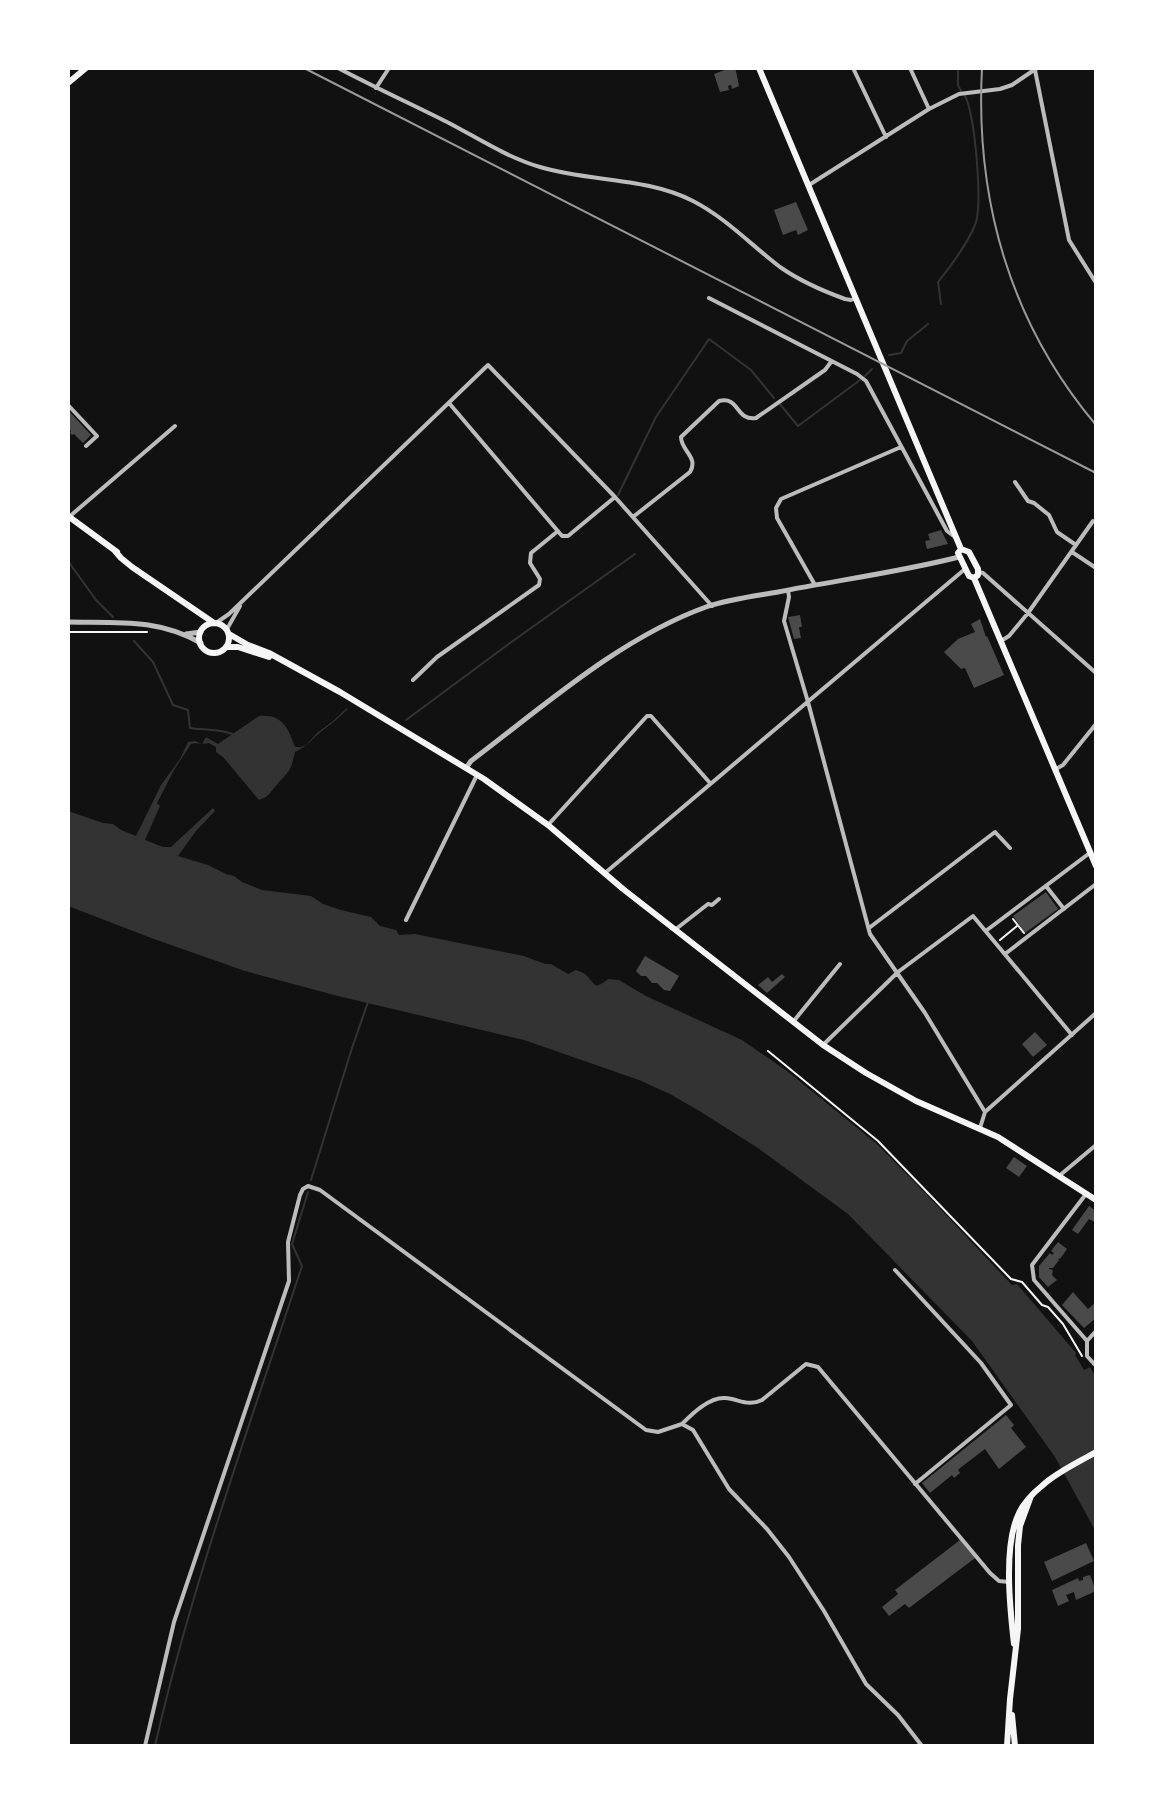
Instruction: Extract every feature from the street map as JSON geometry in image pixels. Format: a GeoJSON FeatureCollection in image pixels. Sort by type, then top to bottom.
{"type":"FeatureCollection","features":[{"type":"Feature","properties":{"kind":"main road"},"geometry":{"type":"LineString","coordinates":[[68,83],[86,68]]}},
{"type":"Feature","properties":{"kind":"main road"},"geometry":{"type":"LineString","coordinates":[[759,68],[957,538],[965,569],[969,576],[976,575]]}},
{"type":"Feature","properties":{"kind":"main road"},"geometry":{"type":"LineString","coordinates":[[69,517],[176,597],[248,645],[269,653],[340,692],[477,775],[548,825],[823,1045],[916,1101],[1011,1145],[1096,1200]]}},
{"type":"Feature","properties":{"kind":"main road"},"geometry":{"type":"LineString","coordinates":[[960,553],[969,552],[1001,641],[1096,866]]}},
{"type":"Feature","properties":{"kind":"main road"},"geometry":{"type":"LineString","coordinates":[[176,597],[200,618],[203,630],[201,643],[210,652],[219,652],[226,647],[228,632]]}},
{"type":"Feature","properties":{"kind":"main road"},"geometry":{"type":"LineString","coordinates":[[203,630],[215,623]]}},
{"type":"Feature","properties":{"kind":"main road"},"geometry":{"type":"LineString","coordinates":[[226,647],[238,647],[287,665]]}},
{"type":"Feature","properties":{"kind":"main road"},"geometry":{"type":"LineString","coordinates":[[1007,1746],[1015,1653],[1011,1618],[1014,1582],[1010,1555],[1019,1512],[1046,1482],[1096,1452]]}},
{"type":"Feature","properties":{"kind":"main road"},"geometry":{"type":"LineString","coordinates":[[1010,1699],[1015,1746]]}},
{"type":"Feature","properties":{"kind":"street"},"geometry":{"type":"LineString","coordinates":[[338,68],[519,160],[573,175],[610,179],[670,192],[692,201],[731,225],[781,268],[845,299],[856,298]]}},
{"type":"Feature","properties":{"kind":"street"},"geometry":{"type":"LineString","coordinates":[[376,88],[389,68]]}},
{"type":"Feature","properties":{"kind":"street"},"geometry":{"type":"LineString","coordinates":[[853,68],[886,137]]}},
{"type":"Feature","properties":{"kind":"street"},"geometry":{"type":"LineString","coordinates":[[910,68],[929,109]]}},
{"type":"Feature","properties":{"kind":"street"},"geometry":{"type":"LineString","coordinates":[[809,185],[929,109],[959,94],[1012,85],[1036,69],[1069,240],[1096,283]]}},
{"type":"Feature","properties":{"kind":"street"},"geometry":{"type":"LineString","coordinates":[[709,298],[866,381],[947,531],[957,538]]}},
{"type":"Feature","properties":{"kind":"street"},"geometry":{"type":"LineString","coordinates":[[633,517],[690,472],[694,461],[681,443],[681,437],[719,401],[732,402],[743,416],[756,418],[825,370],[831,362]]}},
{"type":"Feature","properties":{"kind":"street"},"geometry":{"type":"LineString","coordinates":[[215,623],[222,620],[488,365],[615,497],[712,606]]}},
{"type":"Feature","properties":{"kind":"street"},"geometry":{"type":"LineString","coordinates":[[449,403],[562,536],[568,536],[615,497]]}},
{"type":"Feature","properties":{"kind":"street"},"geometry":{"type":"LineString","coordinates":[[68,405],[97,436],[86,446]]}},
{"type":"Feature","properties":{"kind":"street"},"geometry":{"type":"LineString","coordinates":[[69,517],[175,426]]}},
{"type":"Feature","properties":{"kind":"street"},"geometry":{"type":"LineString","coordinates":[[815,585],[777,518],[776,508],[781,499],[901,447]]}},
{"type":"Feature","properties":{"kind":"street"},"geometry":{"type":"LineString","coordinates":[[1015,482],[1028,501],[1049,515],[1057,532],[1076,545]]}},
{"type":"Feature","properties":{"kind":"street"},"geometry":{"type":"LineString","coordinates":[[1001,641],[1028,613],[1093,521]]}},
{"type":"Feature","properties":{"kind":"street"},"geometry":{"type":"LineString","coordinates":[[413,680],[437,657],[539,585],[540,579],[530,563],[531,553],[558,531]]}},
{"type":"Feature","properties":{"kind":"street"},"geometry":{"type":"LineString","coordinates":[[1072,552],[1096,568]]}},
{"type":"Feature","properties":{"kind":"street"},"geometry":{"type":"LineString","coordinates":[[466,768],[539,709],[627,645],[656,629],[712,606],[960,553]]}},
{"type":"Feature","properties":{"kind":"street"},"geometry":{"type":"LineString","coordinates":[[605,873],[965,569]]}},
{"type":"Feature","properties":{"kind":"street"},"geometry":{"type":"LineString","coordinates":[[976,575],[983,573],[1096,673]]}},
{"type":"Feature","properties":{"kind":"street"},"geometry":{"type":"LineString","coordinates":[[788,590],[784,621],[870,934],[925,1013],[985,1112]]}},
{"type":"Feature","properties":{"kind":"street"},"geometry":{"type":"LineString","coordinates":[[228,632],[246,597]]}},
{"type":"Feature","properties":{"kind":"street"},"geometry":{"type":"LineString","coordinates":[[68,622],[154,624],[186,634],[201,643]]}},
{"type":"Feature","properties":{"kind":"street"},"geometry":{"type":"LineString","coordinates":[[186,634],[203,630]]}},
{"type":"Feature","properties":{"kind":"street"},"geometry":{"type":"LineString","coordinates":[[548,825],[647,716],[651,716],[711,784]]}},
{"type":"Feature","properties":{"kind":"street"},"geometry":{"type":"LineString","coordinates":[[1056,769],[1063,765],[1096,724]]}},
{"type":"Feature","properties":{"kind":"street"},"geometry":{"type":"LineString","coordinates":[[406,920],[477,775]]}},
{"type":"Feature","properties":{"kind":"street"},"geometry":{"type":"LineString","coordinates":[[868,928],[995,832],[1010,848]]}},
{"type":"Feature","properties":{"kind":"street"},"geometry":{"type":"LineString","coordinates":[[986,931],[1091,852]]}},
{"type":"Feature","properties":{"kind":"street"},"geometry":{"type":"LineString","coordinates":[[1005,954],[1096,884]]}},
{"type":"Feature","properties":{"kind":"street"},"geometry":{"type":"LineString","coordinates":[[1046,886],[1064,909]]}},
{"type":"Feature","properties":{"kind":"street"},"geometry":{"type":"LineString","coordinates":[[676,929],[719,899]]}},
{"type":"Feature","properties":{"kind":"street"},"geometry":{"type":"LineString","coordinates":[[823,1045],[898,972],[973,916],[1072,1035]]}},
{"type":"Feature","properties":{"kind":"street"},"geometry":{"type":"LineString","coordinates":[[793,1022],[840,964]]}},
{"type":"Feature","properties":{"kind":"street"},"geometry":{"type":"LineString","coordinates":[[979,1129],[985,1112],[1096,1013]]}},
{"type":"Feature","properties":{"kind":"street"},"geometry":{"type":"LineString","coordinates":[[1059,1176],[1096,1145]]}},
{"type":"Feature","properties":{"kind":"street"},"geometry":{"type":"LineString","coordinates":[[145,1746],[174,1622],[289,1281],[288,1242],[303,1189],[313,1186],[646,1430],[658,1432],[682,1424],[693,1413],[717,1399],[754,1404],[806,1364],[818,1367],[990,1573],[999,1581],[1014,1582]]}},
{"type":"Feature","properties":{"kind":"street"},"geometry":{"type":"LineString","coordinates":[[1086,1194],[1032,1265],[1032,1270],[1034,1280],[1087,1341],[1087,1356],[1096,1366]]}},
{"type":"Feature","properties":{"kind":"street"},"geometry":{"type":"LineString","coordinates":[[895,1270],[981,1363],[1011,1405],[915,1484]]}},
{"type":"Feature","properties":{"kind":"street"},"geometry":{"type":"LineString","coordinates":[[1087,1341],[1096,1331]]}},
{"type":"Feature","properties":{"kind":"street"},"geometry":{"type":"LineString","coordinates":[[682,1424],[693,1430],[729,1489],[789,1557],[866,1684],[898,1715],[922,1746]]}},
{"type":"Feature","properties":{"kind":"path"},"geometry":{"type":"LineString","coordinates":[[68,632],[158,632]]}},
{"type":"Feature","properties":{"kind":"path"},"geometry":{"type":"LineString","coordinates":[[1009,914],[1027,937]]}},
{"type":"Feature","properties":{"kind":"path"},"geometry":{"type":"LineString","coordinates":[[996,943],[1018,926]]}},
{"type":"Feature","properties":{"kind":"path"},"geometry":{"type":"LineString","coordinates":[[768,1051],[878,1141],[1011,1279],[1022,1282],[1042,1305],[1048,1307],[1063,1324],[1083,1359]]}},
{"type":"Feature","properties":{"kind":"shaded area"},"geometry":{"type":"Polygon","coordinates":[[[348,709],[307,745],[295,752],[288,772],[268,795],[259,800],[216,752],[216,747],[209,743],[202,744],[206,737],[218,744],[259,716],[267,716],[279,720],[295,747],[301,747],[348,709]]]}},
{"type":"Feature","properties":{"kind":"shaded area"},"geometry":{"type":"Polygon","coordinates":[[[188,742],[201,744],[191,744],[174,770],[157,803],[160,806],[145,840],[171,847],[213,808],[215,811],[178,856],[208,865],[262,890],[311,896],[323,904],[371,917],[380,926],[396,930],[399,935],[415,934],[524,956],[551,964],[568,974],[576,970],[597,985],[608,979],[619,980],[646,996],[742,1040],[787,1071],[877,1144],[1012,1285],[1017,1284],[1076,1353],[1084,1370],[1090,1367],[1096,1378],[1096,1532],[1055,1457],[972,1341],[848,1214],[758,1148],[701,1112],[639,1080],[524,1040],[245,971],[68,906],[68,811],[113,824],[136,836],[161,785],[188,742]]]}},
{"type":"Feature","properties":{"kind":"building"},"geometry":{"type":"Polygon","coordinates":[[[730,68],[736,71],[739,86],[732,89],[731,85],[728,86],[729,90],[720,92],[714,74],[730,68]]]}},
{"type":"Feature","properties":{"kind":"building"},"geometry":{"type":"Polygon","coordinates":[[[796,202],[808,230],[798,235],[796,230],[783,235],[774,210],[796,202]]]}},
{"type":"Feature","properties":{"kind":"building"},"geometry":{"type":"Polygon","coordinates":[[[68,410],[91,435],[83,443],[70,433],[68,410]]]}},
{"type":"Feature","properties":{"kind":"building"},"geometry":{"type":"Polygon","coordinates":[[[941,530],[948,544],[927,549],[925,541],[930,540],[928,534],[941,530]]]}},
{"type":"Feature","properties":{"kind":"building"},"geometry":{"type":"Polygon","coordinates":[[[800,615],[801,638],[794,639],[788,617],[800,615]]]}},
{"type":"Feature","properties":{"kind":"building"},"geometry":{"type":"Polygon","coordinates":[[[980,619],[1004,675],[974,688],[965,668],[961,669],[944,652],[958,639],[975,632],[971,624],[980,619]]]}},
{"type":"Feature","properties":{"kind":"building"},"geometry":{"type":"Polygon","coordinates":[[[1046,892],[1058,909],[1025,933],[1013,916],[1046,892]]]}},
{"type":"Feature","properties":{"kind":"building"},"geometry":{"type":"Polygon","coordinates":[[[645,956],[679,976],[670,991],[636,971],[645,956]]]}},
{"type":"Feature","properties":{"kind":"building"},"geometry":{"type":"Polygon","coordinates":[[[782,974],[785,977],[767,993],[758,985],[768,977],[772,982],[782,974]]]}},
{"type":"Feature","properties":{"kind":"building"},"geometry":{"type":"Polygon","coordinates":[[[1035,1032],[1047,1045],[1033,1057],[1022,1044],[1035,1032]]]}},
{"type":"Feature","properties":{"kind":"building"},"geometry":{"type":"Polygon","coordinates":[[[1014,1157],[1027,1166],[1019,1177],[1006,1168],[1014,1157]]]}},
{"type":"Feature","properties":{"kind":"building"},"geometry":{"type":"Polygon","coordinates":[[[1089,1206],[1096,1211],[1096,1223],[1089,1219],[1078,1234],[1072,1230],[1089,1206]]]}},
{"type":"Feature","properties":{"kind":"building"},"geometry":{"type":"Polygon","coordinates":[[[1058,1242],[1067,1249],[1053,1268],[1049,1268],[1057,1280],[1048,1287],[1039,1277],[1039,1266],[1050,1253],[1054,1253],[1051,1251],[1058,1242]]]}},
{"type":"Feature","properties":{"kind":"building"},"geometry":{"type":"Polygon","coordinates":[[[1073,1292],[1088,1309],[1096,1302],[1096,1318],[1084,1328],[1062,1305],[1073,1292]]]}},
{"type":"Feature","properties":{"kind":"building"},"geometry":{"type":"Polygon","coordinates":[[[1006,1415],[1014,1425],[1011,1428],[1026,1447],[999,1469],[985,1449],[960,1468],[960,1473],[954,1478],[952,1475],[930,1493],[922,1483],[1006,1415]]]}},
{"type":"Feature","properties":{"kind":"building"},"geometry":{"type":"Polygon","coordinates":[[[960,1540],[975,1558],[909,1608],[905,1604],[889,1616],[882,1607],[898,1594],[895,1590],[960,1540]]]}},
{"type":"Feature","properties":{"kind":"building"},"geometry":{"type":"Polygon","coordinates":[[[1086,1543],[1094,1561],[1052,1581],[1044,1562],[1086,1543]]]}},
{"type":"Feature","properties":{"kind":"building"},"geometry":{"type":"Polygon","coordinates":[[[1090,1575],[1096,1591],[1076,1600],[1074,1592],[1066,1595],[1069,1601],[1058,1606],[1052,1590],[1090,1575]]]}},
{"type":"Feature","properties":{"kind":"waterway"},"geometry":{"type":"LineString","coordinates":[[958,68],[961,91]]}},
{"type":"Feature","properties":{"kind":"waterway"},"geometry":{"type":"LineString","coordinates":[[941,304],[938,282],[968,239],[977,215],[975,139],[965,96]]}},
{"type":"Feature","properties":{"kind":"waterway"},"geometry":{"type":"LineString","coordinates":[[889,355],[901,353],[907,341],[928,324]]}},
{"type":"Feature","properties":{"kind":"waterway"},"geometry":{"type":"LineString","coordinates":[[618,495],[656,417],[709,339],[751,370],[774,398]]}},
{"type":"Feature","properties":{"kind":"waterway"},"geometry":{"type":"LineString","coordinates":[[865,376],[872,369]]}},
{"type":"Feature","properties":{"kind":"waterway"},"geometry":{"type":"LineString","coordinates":[[779,403],[798,426],[860,380]]}},
{"type":"Feature","properties":{"kind":"waterway"},"geometry":{"type":"LineString","coordinates":[[406,720],[635,554]]}},
{"type":"Feature","properties":{"kind":"waterway"},"geometry":{"type":"LineString","coordinates":[[68,561],[96,600],[113,617]]}},
{"type":"Feature","properties":{"kind":"waterway"},"geometry":{"type":"LineString","coordinates":[[134,641],[153,662],[173,705],[188,710],[190,728],[234,735]]}},
{"type":"Feature","properties":{"kind":"waterway"},"geometry":{"type":"LineString","coordinates":[[311,1180],[368,1002]]}},
{"type":"Feature","properties":{"kind":"waterway"},"geometry":{"type":"LineString","coordinates":[[155,1746],[204,1564],[302,1266],[292,1244],[308,1192]]}},
{"type":"Feature","properties":{"kind":"railway"},"geometry":{"type":"LineString","coordinates":[[304,68],[1096,473]]}},
{"type":"Feature","properties":{"kind":"railway"},"geometry":{"type":"LineString","coordinates":[[982,68],[981,117],[985,165],[992,212],[1004,258],[1020,302],[1041,345],[1066,386],[1096,425]]}}]}
